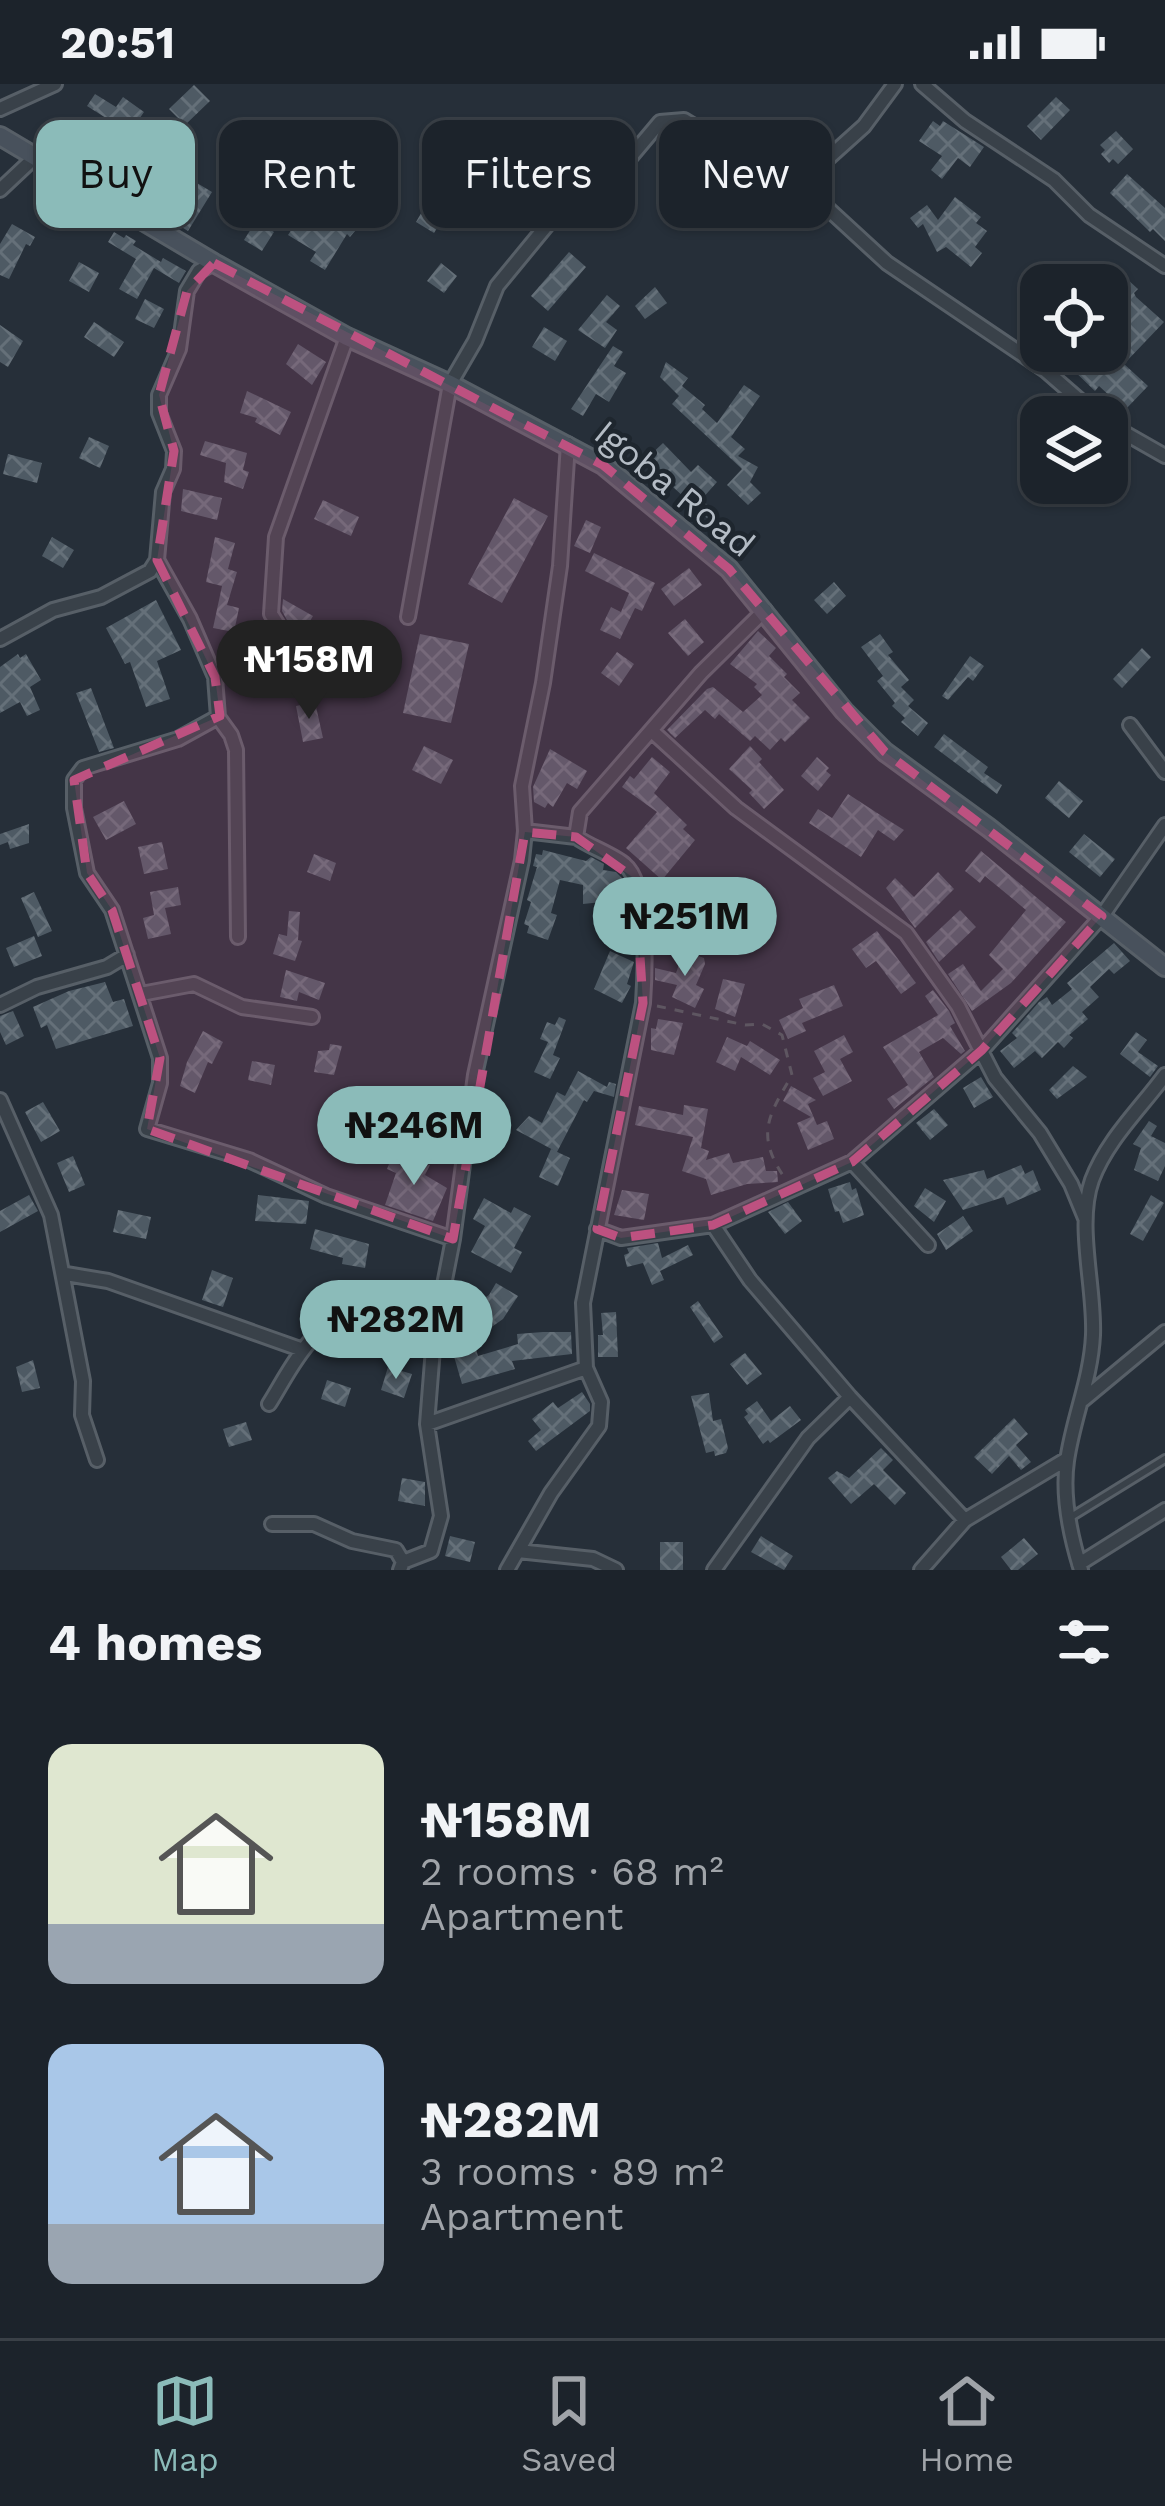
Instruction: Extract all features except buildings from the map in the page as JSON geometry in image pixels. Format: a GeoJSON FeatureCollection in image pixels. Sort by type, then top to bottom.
{"type":"FeatureCollection","features":[{"type":"Feature","properties":{"kind":"street"},"geometry":{"type":"LineString","coordinates":[[0,109],[55,84]]}},
{"type":"Feature","properties":{"kind":"street"},"geometry":{"type":"LineString","coordinates":[[832,155],[864,126],[895,84]]}},
{"type":"Feature","properties":{"kind":"street"},"geometry":{"type":"LineString","coordinates":[[922,84],[965,121],[1054,180],[1089,215],[1165,266]]}},
{"type":"Feature","properties":{"kind":"street"},"geometry":{"type":"LineString","coordinates":[[408,617],[450,384],[475,341],[496,286],[557,213],[623,166],[659,123]]}},
{"type":"Feature","properties":{"kind":"street","name":"Igoba Road"},"geometry":{"type":"LineString","coordinates":[[0,136],[347,337],[568,444],[628,484],[694,538],[765,610],[844,711],[885,752],[1165,967]]}},
{"type":"Feature","properties":{"kind":"street"},"geometry":{"type":"LineString","coordinates":[[0,190],[34,158]]}},
{"type":"Feature","properties":{"kind":"street"},"geometry":{"type":"LineString","coordinates":[[832,212],[887,263],[1045,370],[1075,396]]}},
{"type":"Feature","properties":{"kind":"street"},"geometry":{"type":"LineString","coordinates":[[0,638],[52,610],[100,597],[150,571],[157,560],[174,451],[159,413],[159,394],[179,349],[187,291],[200,271],[214,263]]}},
{"type":"Feature","properties":{"kind":"street"},"geometry":{"type":"LineString","coordinates":[[327,650],[286,639],[276,625],[271,614],[272,569],[276,537],[347,337]]}},
{"type":"Feature","properties":{"kind":"street"},"geometry":{"type":"LineString","coordinates":[[1128,435],[1165,456]]}},
{"type":"Feature","properties":{"kind":"street"},"geometry":{"type":"LineString","coordinates":[[272,1525],[314,1524],[352,1541],[396,1550],[402,1566],[431,1551],[441,1516],[427,1424],[434,1336],[453,1239],[475,1075],[525,831],[522,786],[560,566],[568,444]]}},
{"type":"Feature","properties":{"kind":"street"},"geometry":{"type":"LineString","coordinates":[[157,560],[215,677],[218,717],[232,735],[236,750],[238,937]]}},
{"type":"Feature","properties":{"kind":"street"},"geometry":{"type":"LineString","coordinates":[[575,837],[585,803],[701,673],[765,610]]}},
{"type":"Feature","properties":{"kind":"street"},"geometry":{"type":"LineString","coordinates":[[218,717],[178,739],[83,768],[74,780],[74,808],[87,873],[112,910],[162,1072],[147,1129],[249,1160],[326,1196],[453,1239]]}},
{"type":"Feature","properties":{"kind":"street"},"geometry":{"type":"LineString","coordinates":[[1130,725],[1165,772]]}},
{"type":"Feature","properties":{"kind":"street"},"geometry":{"type":"LineString","coordinates":[[653,732],[736,808],[906,933],[958,1006],[994,1078],[1040,1133],[1064,1171],[1085,1218]]}},
{"type":"Feature","properties":{"kind":"street"},"geometry":{"type":"LineString","coordinates":[[597,1229],[621,1238],[712,1225],[852,1162],[982,1050],[1102,916],[1165,825]]}},
{"type":"Feature","properties":{"kind":"street"},"geometry":{"type":"LineString","coordinates":[[507,1570],[551,1493],[598,1426],[601,1402],[586,1367],[583,1303],[643,1004],[645,954],[635,879],[625,864],[575,837],[525,831]]}},
{"type":"Feature","properties":{"kind":"street"},"geometry":{"type":"LineString","coordinates":[[0,1005],[37,987],[107,967],[127,955]]}},
{"type":"Feature","properties":{"kind":"street"},"geometry":{"type":"LineString","coordinates":[[141,994],[194,984],[242,1007],[312,1017]]}},
{"type":"Feature","properties":{"kind":"street"},"geometry":{"type":"LineString","coordinates":[[1165,1075],[1100,1162],[1090,1185],[1085,1218],[1094,1316],[1089,1376],[1067,1459],[1066,1489],[1080,1567],[1165,1510]]}},
{"type":"Feature","properties":{"kind":"street"},"geometry":{"type":"LineString","coordinates":[[0,1100],[45,1198],[66,1274],[83,1381],[82,1415],[97,1460]]}},
{"type":"Feature","properties":{"kind":"street"},"geometry":{"type":"LineString","coordinates":[[852,1162],[928,1245]]}},
{"type":"Feature","properties":{"kind":"street"},"geometry":{"type":"LineString","coordinates":[[712,1225],[750,1280],[965,1520]]}},
{"type":"Feature","properties":{"kind":"street"},"geometry":{"type":"LineString","coordinates":[[66,1274],[108,1282],[300,1348]]}},
{"type":"Feature","properties":{"kind":"street"},"geometry":{"type":"LineString","coordinates":[[269,1404],[300,1348],[359,1315],[434,1336]]}},
{"type":"Feature","properties":{"kind":"street"},"geometry":{"type":"LineString","coordinates":[[1082,1400],[1165,1332]]}},
{"type":"Feature","properties":{"kind":"street"},"geometry":{"type":"LineString","coordinates":[[427,1424],[586,1367]]}},
{"type":"Feature","properties":{"kind":"street"},"geometry":{"type":"LineString","coordinates":[[714,1570],[808,1438],[850,1396]]}},
{"type":"Feature","properties":{"kind":"street"},"geometry":{"type":"LineString","coordinates":[[920,1570],[965,1520],[1067,1459]]}},
{"type":"Feature","properties":{"kind":"street"},"geometry":{"type":"LineString","coordinates":[[518,1551],[593,1559],[616,1570]]}},
{"type":"Feature","properties":{"kind":"lane"},"geometry":{"type":"LineString","coordinates":[[1071,1517],[1165,1459]]}},
{"type":"Feature","properties":{"kind":"path"},"geometry":{"type":"LineString","coordinates":[[643,1004],[745,1025],[762,1024],[782,1035],[792,1075],[770,1114],[766,1136],[770,1156],[793,1190]]}},
{"type":"Feature","properties":{"kind":"highlighted area"},"geometry":{"type":"Polygon","coordinates":[[[214,263],[603,465],[729,569],[885,752],[1102,916],[982,1050],[852,1162],[713,1225],[621,1238],[597,1229],[643,1003],[635,879],[576,837],[525,832],[453,1239],[147,1129],[160,1058],[112,910],[87,873],[74,780],[220,716],[215,677],[157,560],[174,451],[159,395],[187,291],[214,263]]]}}]}
